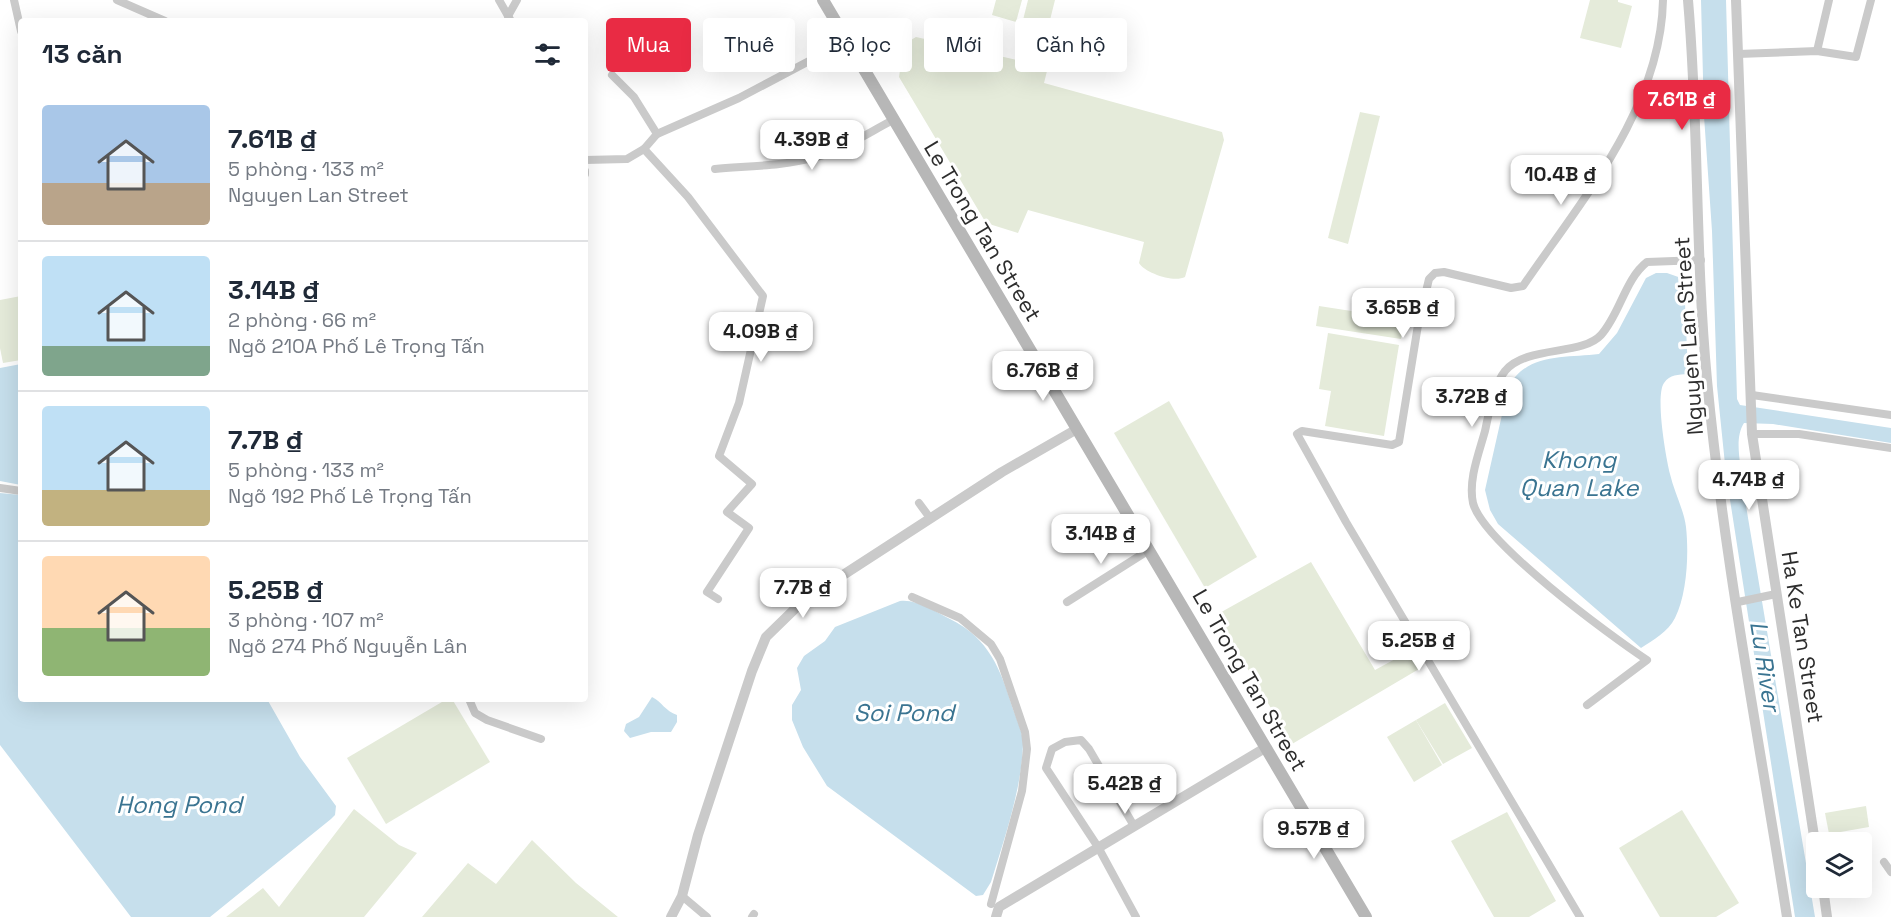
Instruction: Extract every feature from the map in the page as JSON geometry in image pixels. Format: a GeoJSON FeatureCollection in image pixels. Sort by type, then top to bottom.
{"type":"FeatureCollection","features":[{"type":"Feature","properties":{"kind":"main road","name":"Le Trong Tan Street"},"geometry":{"type":"LineString","coordinates":[[823,0],[834,18]]}},
{"type":"Feature","properties":{"kind":"main road","name":"Le Trong Tan Street"},"geometry":{"type":"LineString","coordinates":[[865,72],[1366,917]]}},
{"type":"Feature","properties":{"kind":"street"},"geometry":{"type":"LineString","coordinates":[[14,0],[18,18]]}},
{"type":"Feature","properties":{"kind":"street"},"geometry":{"type":"LineString","coordinates":[[117,0],[158,18]]}},
{"type":"Feature","properties":{"kind":"street"},"geometry":{"type":"LineString","coordinates":[[499,0],[508,18]]}},
{"type":"Feature","properties":{"kind":"street"},"geometry":{"type":"LineString","coordinates":[[509,18],[517,0]]}},
{"type":"Feature","properties":{"kind":"street"},"geometry":{"type":"LineString","coordinates":[[1580,917],[1346,522],[1297,434],[1302,431],[1392,445],[1399,442],[1418,325],[1429,279],[1436,273],[1444,272],[1511,288],[1523,286],[1611,154],[1634,111],[1648,79],[1663,14],[1663,0]]}},
{"type":"Feature","properties":{"kind":"street","name":"Nguyen Lan Street"},"geometry":{"type":"LineString","coordinates":[[1688,0],[1694,73],[1707,379],[1724,518],[1740,602],[1787,917]]}},
{"type":"Feature","properties":{"kind":"street","name":"Ha Ke Tan Street"},"geometry":{"type":"LineString","coordinates":[[1736,0],[1752,429],[1773,595],[1813,832]]}},
{"type":"Feature","properties":{"kind":"street"},"geometry":{"type":"LineString","coordinates":[[1817,0],[1829,1],[1817,51]]}},
{"type":"Feature","properties":{"kind":"street"},"geometry":{"type":"LineString","coordinates":[[1738,54],[1817,51],[1856,57],[1871,0]]}},
{"type":"Feature","properties":{"kind":"street"},"geometry":{"type":"LineString","coordinates":[[588,160],[627,159],[644,149],[657,134],[739,98],[807,62]]}},
{"type":"Feature","properties":{"kind":"street"},"geometry":{"type":"LineString","coordinates":[[612,75],[632,95],[657,134]]}},
{"type":"Feature","properties":{"kind":"street"},"geometry":{"type":"LineString","coordinates":[[715,169],[785,163],[817,157],[893,120]]}},
{"type":"Feature","properties":{"kind":"street"},"geometry":{"type":"LineString","coordinates":[[644,149],[688,197],[763,296],[739,403],[719,456],[752,484],[726,512],[749,528],[707,592],[718,599]]}},
{"type":"Feature","properties":{"kind":"street"},"geometry":{"type":"LineString","coordinates":[[1587,705],[1647,660],[1580,610],[1490,532],[1480,519],[1473,502],[1472,486],[1496,390],[1504,372],[1524,358],[1586,343],[1601,335],[1634,276],[1647,262],[1701,260]]}},
{"type":"Feature","properties":{"kind":"street"},"geometry":{"type":"LineString","coordinates":[[1752,400],[1891,415]]}},
{"type":"Feature","properties":{"kind":"street"},"geometry":{"type":"LineString","coordinates":[[671,917],[682,896],[698,834],[738,710],[766,637],[803,601],[1002,472],[1077,429]]}},
{"type":"Feature","properties":{"kind":"street"},"geometry":{"type":"LineString","coordinates":[[1752,429],[1891,448]]}},
{"type":"Feature","properties":{"kind":"street"},"geometry":{"type":"LineString","coordinates":[[0,488],[18,491]]}},
{"type":"Feature","properties":{"kind":"street"},"geometry":{"type":"LineString","coordinates":[[919,503],[930,518]]}},
{"type":"Feature","properties":{"kind":"street"},"geometry":{"type":"LineString","coordinates":[[1066,602],[1149,550]]}},
{"type":"Feature","properties":{"kind":"street"},"geometry":{"type":"LineString","coordinates":[[1740,602],[1773,595]]}},
{"type":"Feature","properties":{"kind":"street"},"geometry":{"type":"LineString","coordinates":[[912,597],[960,618],[991,644],[1000,659],[1025,732],[1027,749],[1022,791],[991,904]]}},
{"type":"Feature","properties":{"kind":"street"},"geometry":{"type":"LineString","coordinates":[[470,702],[475,713],[487,720],[541,739]]}},
{"type":"Feature","properties":{"kind":"street"},"geometry":{"type":"LineString","coordinates":[[1134,826],[1089,749],[1081,740],[1065,742],[1052,749],[1046,768],[1098,847],[1136,917]]}},
{"type":"Feature","properties":{"kind":"street"},"geometry":{"type":"LineString","coordinates":[[996,917],[999,907],[1265,748]]}},
{"type":"Feature","properties":{"kind":"street"},"geometry":{"type":"LineString","coordinates":[[1884,862],[1891,872]]}},
{"type":"Feature","properties":{"kind":"street"},"geometry":{"type":"LineString","coordinates":[[682,896],[707,917]]}},
{"type":"Feature","properties":{"kind":"street"},"geometry":{"type":"LineString","coordinates":[[1824,898],[1827,917]]}},
{"type":"Feature","properties":{"kind":"green space"},"geometry":{"type":"Polygon","coordinates":[[[996,0],[1022,0],[1015,22],[992,15],[996,0]]]}},
{"type":"Feature","properties":{"kind":"green space"},"geometry":{"type":"Polygon","coordinates":[[[1028,0],[1055,0],[1050,18],[1024,18],[1028,0]]]}},
{"type":"Feature","properties":{"kind":"green space"},"geometry":{"type":"Polygon","coordinates":[[[1590,0],[1618,0],[1618,2],[1632,6],[1621,48],[1580,38],[1590,0]]]}},
{"type":"Feature","properties":{"kind":"green space"},"geometry":{"type":"Polygon","coordinates":[[[916,37],[924,39],[924,72],[1003,72],[1003,57],[1015,60],[1015,72],[1047,72],[1044,83],[1222,132],[1224,140],[1185,277],[1167,278],[1142,267],[1139,263],[1144,242],[1028,210],[1018,233],[986,223],[899,77],[900,72],[912,72],[912,39],[916,37]]]}},
{"type":"Feature","properties":{"kind":"green space"},"geometry":{"type":"Polygon","coordinates":[[[1360,112],[1380,116],[1348,244],[1328,238],[1360,112]]]}},
{"type":"Feature","properties":{"kind":"green space"},"geometry":{"type":"Polygon","coordinates":[[[18,297],[18,360],[3,363],[0,348],[0,300],[18,297]]]}},
{"type":"Feature","properties":{"kind":"green space"},"geometry":{"type":"Polygon","coordinates":[[[1319,306],[1403,319],[1401,339],[1316,326],[1319,306]]]}},
{"type":"Feature","properties":{"kind":"green space"},"geometry":{"type":"Polygon","coordinates":[[[1328,333],[1399,345],[1384,436],[1325,426],[1331,391],[1319,389],[1328,333]]]}},
{"type":"Feature","properties":{"kind":"green space"},"geometry":{"type":"Polygon","coordinates":[[[1169,401],[1257,557],[1205,588],[1114,433],[1169,401]]]}},
{"type":"Feature","properties":{"kind":"green space"},"geometry":{"type":"Polygon","coordinates":[[[1311,562],[1375,670],[1408,652],[1419,669],[1292,744],[1216,615],[1311,562]]]}},
{"type":"Feature","properties":{"kind":"green space"},"geometry":{"type":"Polygon","coordinates":[[[442,702],[454,702],[490,762],[386,824],[347,758],[442,702]]]}},
{"type":"Feature","properties":{"kind":"green space"},"geometry":{"type":"Polygon","coordinates":[[[1445,703],[1472,748],[1443,764],[1416,720],[1445,703]]]}},
{"type":"Feature","properties":{"kind":"green space"},"geometry":{"type":"Polygon","coordinates":[[[1416,720],[1442,765],[1414,782],[1387,737],[1416,720]]]}},
{"type":"Feature","properties":{"kind":"green space"},"geometry":{"type":"Polygon","coordinates":[[[1866,806],[1869,827],[1829,832],[1825,813],[1866,806]]]}},
{"type":"Feature","properties":{"kind":"green space"},"geometry":{"type":"Polygon","coordinates":[[[354,809],[399,845],[417,853],[364,917],[226,917],[263,888],[279,907],[354,809]]]}},
{"type":"Feature","properties":{"kind":"green space"},"geometry":{"type":"Polygon","coordinates":[[[1682,810],[1739,903],[1716,917],[1660,917],[1619,848],[1682,810]]]}},
{"type":"Feature","properties":{"kind":"green space"},"geometry":{"type":"Polygon","coordinates":[[[1507,812],[1556,901],[1529,917],[1494,917],[1451,841],[1507,812]]]}},
{"type":"Feature","properties":{"kind":"green space"},"geometry":{"type":"Polygon","coordinates":[[[532,840],[576,883],[618,917],[422,917],[468,863],[496,884],[532,840]]]}},
{"type":"Feature","properties":{"kind":"water","name":"Lu River"},"geometry":{"type":"Polygon","coordinates":[[[1701,0],[1726,0],[1737,399],[1740,405],[1891,428],[1891,443],[1773,424],[1744,423],[1739,437],[1743,488],[1806,863],[1806,898],[1812,898],[1815,917],[1795,917],[1726,474],[1717,386],[1712,231],[1704,116],[1701,0]]]}},
{"type":"Feature","properties":{"kind":"water","name":"Khong Quan Lake"},"geometry":{"type":"Polygon","coordinates":[[[1656,273],[1667,273],[1684,279],[1688,374],[1666,380],[1661,400],[1662,427],[1668,466],[1686,527],[1687,561],[1685,586],[1675,618],[1664,632],[1641,648],[1498,524],[1490,510],[1485,490],[1508,388],[1515,377],[1525,368],[1547,359],[1599,354],[1617,333],[1646,278],[1656,273]]]}},
{"type":"Feature","properties":{"kind":"water"},"geometry":{"type":"Polygon","coordinates":[[[18,365],[18,484],[0,481],[0,368],[18,365]]]}},
{"type":"Feature","properties":{"kind":"water","name":"Hong Pond"},"geometry":{"type":"Polygon","coordinates":[[[0,493],[18,495],[18,702],[269,702],[300,757],[336,806],[335,815],[210,917],[131,917],[0,745],[0,493]]]}},
{"type":"Feature","properties":{"kind":"water","name":"Soi Pond"},"geometry":{"type":"Polygon","coordinates":[[[900,601],[920,604],[950,619],[975,636],[992,656],[998,668],[1021,731],[1022,761],[1016,796],[991,882],[983,895],[976,896],[827,786],[803,747],[792,720],[792,705],[801,690],[797,668],[804,656],[825,641],[835,627],[900,601]]]}},
{"type":"Feature","properties":{"kind":"water"},"geometry":{"type":"Polygon","coordinates":[[[652,697],[677,715],[677,722],[671,732],[651,732],[630,738],[624,731],[626,724],[639,717],[652,697]]]}},
{"type":"Feature","properties":{"kind":"waterway"},"geometry":{"type":"LineString","coordinates":[[1686,333],[1694,332]]}}]}
